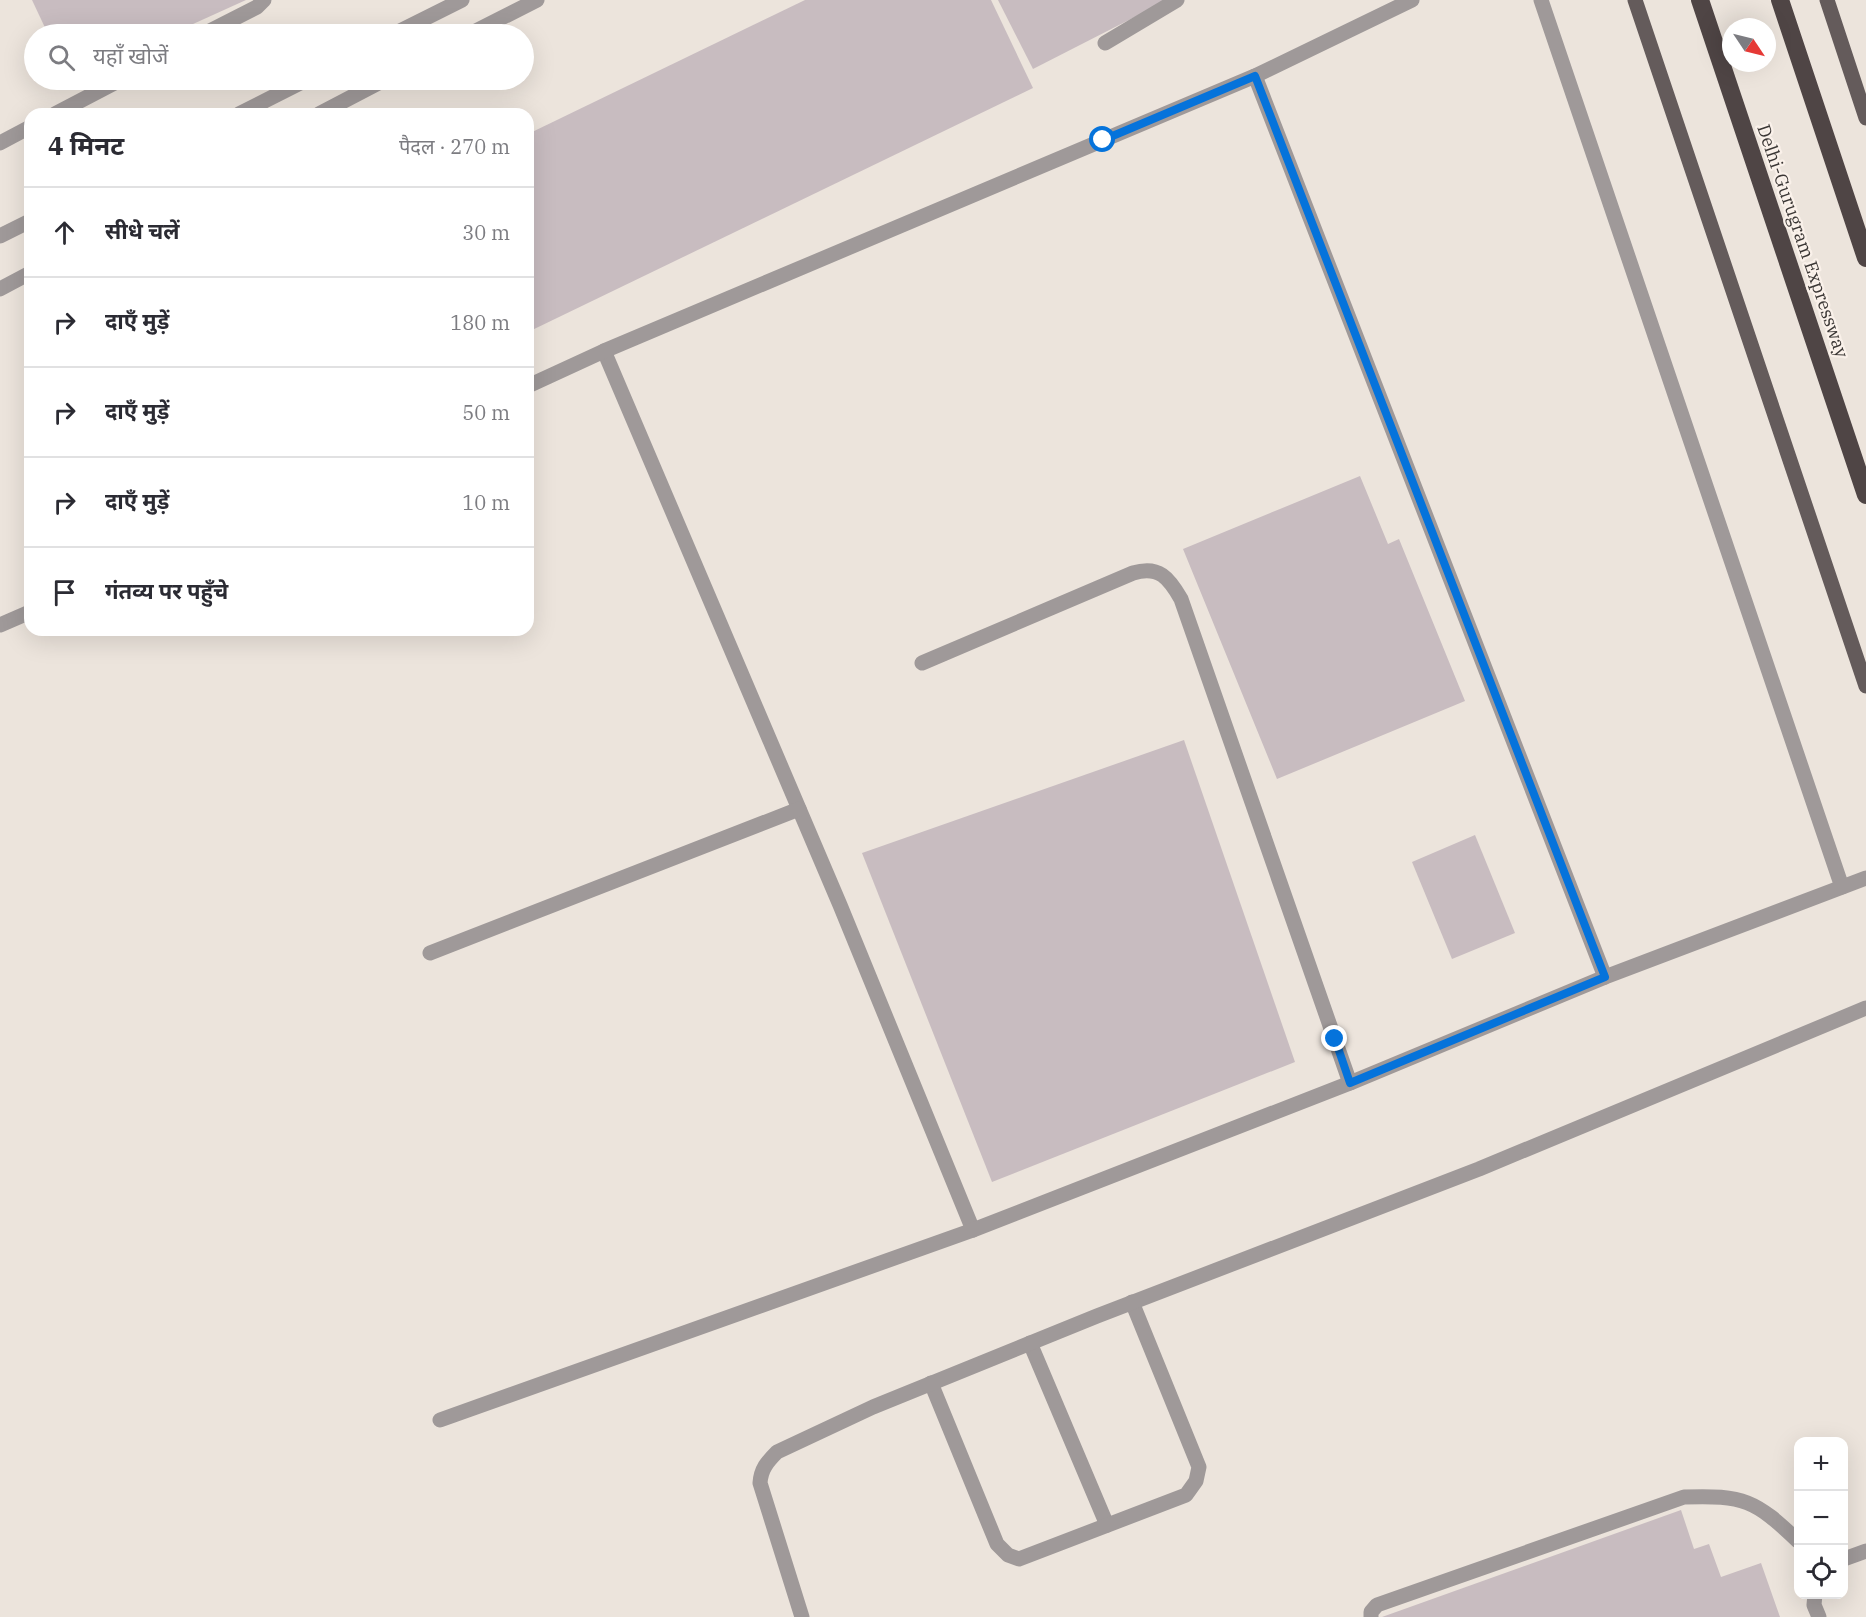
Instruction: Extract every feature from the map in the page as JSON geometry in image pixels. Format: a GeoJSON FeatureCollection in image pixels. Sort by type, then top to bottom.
{"type":"FeatureCollection","features":[{"type":"Feature","properties":{"kind":"highway","name":"Delhi-Gurugram Expressway"},"geometry":{"type":"LineString","coordinates":[[1700,0],[1866,495]]}},
{"type":"Feature","properties":{"kind":"highway"},"geometry":{"type":"LineString","coordinates":[[1780,0],[1866,258]]}},
{"type":"Feature","properties":{"kind":"main road"},"geometry":{"type":"LineString","coordinates":[[1635,0],[1866,686]]}},
{"type":"Feature","properties":{"kind":"main road"},"geometry":{"type":"LineString","coordinates":[[1827,0],[1866,118]]}},
{"type":"Feature","properties":{"kind":"street"},"geometry":{"type":"LineString","coordinates":[[223,24],[256,7],[264,0]]}},
{"type":"Feature","properties":{"kind":"street"},"geometry":{"type":"LineString","coordinates":[[414,24],[462,0]]}},
{"type":"Feature","properties":{"kind":"street"},"geometry":{"type":"LineString","coordinates":[[490,24],[537,0]]}},
{"type":"Feature","properties":{"kind":"street"},"geometry":{"type":"LineString","coordinates":[[1105,43],[1177,0]]}},
{"type":"Feature","properties":{"kind":"street"},"geometry":{"type":"LineString","coordinates":[[534,383],[604,351],[1255,76],[1412,0]]}},
{"type":"Feature","properties":{"kind":"street"},"geometry":{"type":"LineString","coordinates":[[1540,0],[1842,887]]}},
{"type":"Feature","properties":{"kind":"street"},"geometry":{"type":"LineString","coordinates":[[1255,76],[1605,977]]}},
{"type":"Feature","properties":{"kind":"street"},"geometry":{"type":"LineString","coordinates":[[66,108],[101,90]]}},
{"type":"Feature","properties":{"kind":"street"},"geometry":{"type":"LineString","coordinates":[[251,108],[286,90]]}},
{"type":"Feature","properties":{"kind":"street"},"geometry":{"type":"LineString","coordinates":[[330,108],[365,90]]}},
{"type":"Feature","properties":{"kind":"street"},"geometry":{"type":"LineString","coordinates":[[0,143],[24,130]]}},
{"type":"Feature","properties":{"kind":"street"},"geometry":{"type":"LineString","coordinates":[[0,236],[24,224]]}},
{"type":"Feature","properties":{"kind":"street"},"geometry":{"type":"LineString","coordinates":[[0,289],[24,276]]}},
{"type":"Feature","properties":{"kind":"street"},"geometry":{"type":"LineString","coordinates":[[604,351],[799,809],[973,1230]]}},
{"type":"Feature","properties":{"kind":"street"},"geometry":{"type":"LineString","coordinates":[[922,663],[1133,573],[1143,570],[1156,571],[1166,577],[1181,599],[1350,1083]]}},
{"type":"Feature","properties":{"kind":"street"},"geometry":{"type":"LineString","coordinates":[[0,625],[24,615]]}},
{"type":"Feature","properties":{"kind":"street"},"geometry":{"type":"LineString","coordinates":[[430,953],[799,809]]}},
{"type":"Feature","properties":{"kind":"street"},"geometry":{"type":"LineString","coordinates":[[440,1420],[973,1230],[1350,1083],[1605,977],[1866,878]]}},
{"type":"Feature","properties":{"kind":"street"},"geometry":{"type":"LineString","coordinates":[[802,1617],[760,1483],[761,1472],[766,1462],[777,1452],[931,1383],[1132,1302],[1479,1169],[1866,1008]]}},
{"type":"Feature","properties":{"kind":"street"},"geometry":{"type":"LineString","coordinates":[[931,1383],[997,1544],[1008,1555],[1018,1559],[1186,1495],[1196,1481],[1199,1467],[1132,1302]]}},
{"type":"Feature","properties":{"kind":"street"},"geometry":{"type":"LineString","coordinates":[[1030,1343],[1107,1525]]}},
{"type":"Feature","properties":{"kind":"street"},"geometry":{"type":"LineString","coordinates":[[1371,1617],[1371,1612],[1377,1605],[1684,1497],[1720,1496],[1749,1501],[1774,1518],[1794,1537]]}},
{"type":"Feature","properties":{"kind":"street"},"geometry":{"type":"LineString","coordinates":[[1848,1558],[1866,1551]]}},
{"type":"Feature","properties":{"kind":"street"},"geometry":{"type":"LineString","coordinates":[[1815,1599],[1814,1605],[1819,1617]]}},
{"type":"Feature","properties":{"kind":"building"},"geometry":{"type":"Polygon","coordinates":[[[32,0],[246,0],[193,24],[43,24],[32,0]]]}},
{"type":"Feature","properties":{"kind":"building"},"geometry":{"type":"Polygon","coordinates":[[[805,0],[991,0],[1033,88],[534,329],[534,131],[805,0]]]}},
{"type":"Feature","properties":{"kind":"building"},"geometry":{"type":"Polygon","coordinates":[[[998,0],[1168,0],[1033,69],[998,0]]]}},
{"type":"Feature","properties":{"kind":"building"},"geometry":{"type":"Polygon","coordinates":[[[1360,476],[1388,544],[1399,539],[1465,701],[1277,779],[1183,549],[1360,476]]]}},
{"type":"Feature","properties":{"kind":"building"},"geometry":{"type":"Polygon","coordinates":[[[1184,740],[1295,1062],[992,1182],[862,853],[1184,740]]]}},
{"type":"Feature","properties":{"kind":"building"},"geometry":{"type":"Polygon","coordinates":[[[1475,835],[1515,933],[1452,959],[1412,862],[1475,835]]]}},
{"type":"Feature","properties":{"kind":"building"},"geometry":{"type":"Polygon","coordinates":[[[1681,1510],[1694,1549],[1709,1544],[1721,1577],[1761,1563],[1780,1617],[1382,1617],[1681,1510]]]}},
{"type":"Feature","properties":{"kind":"route"},"geometry":{"type":"LineString","coordinates":[[1103,140],[1255,76],[1605,977],[1350,1083],[1335,1039]]}}]}
